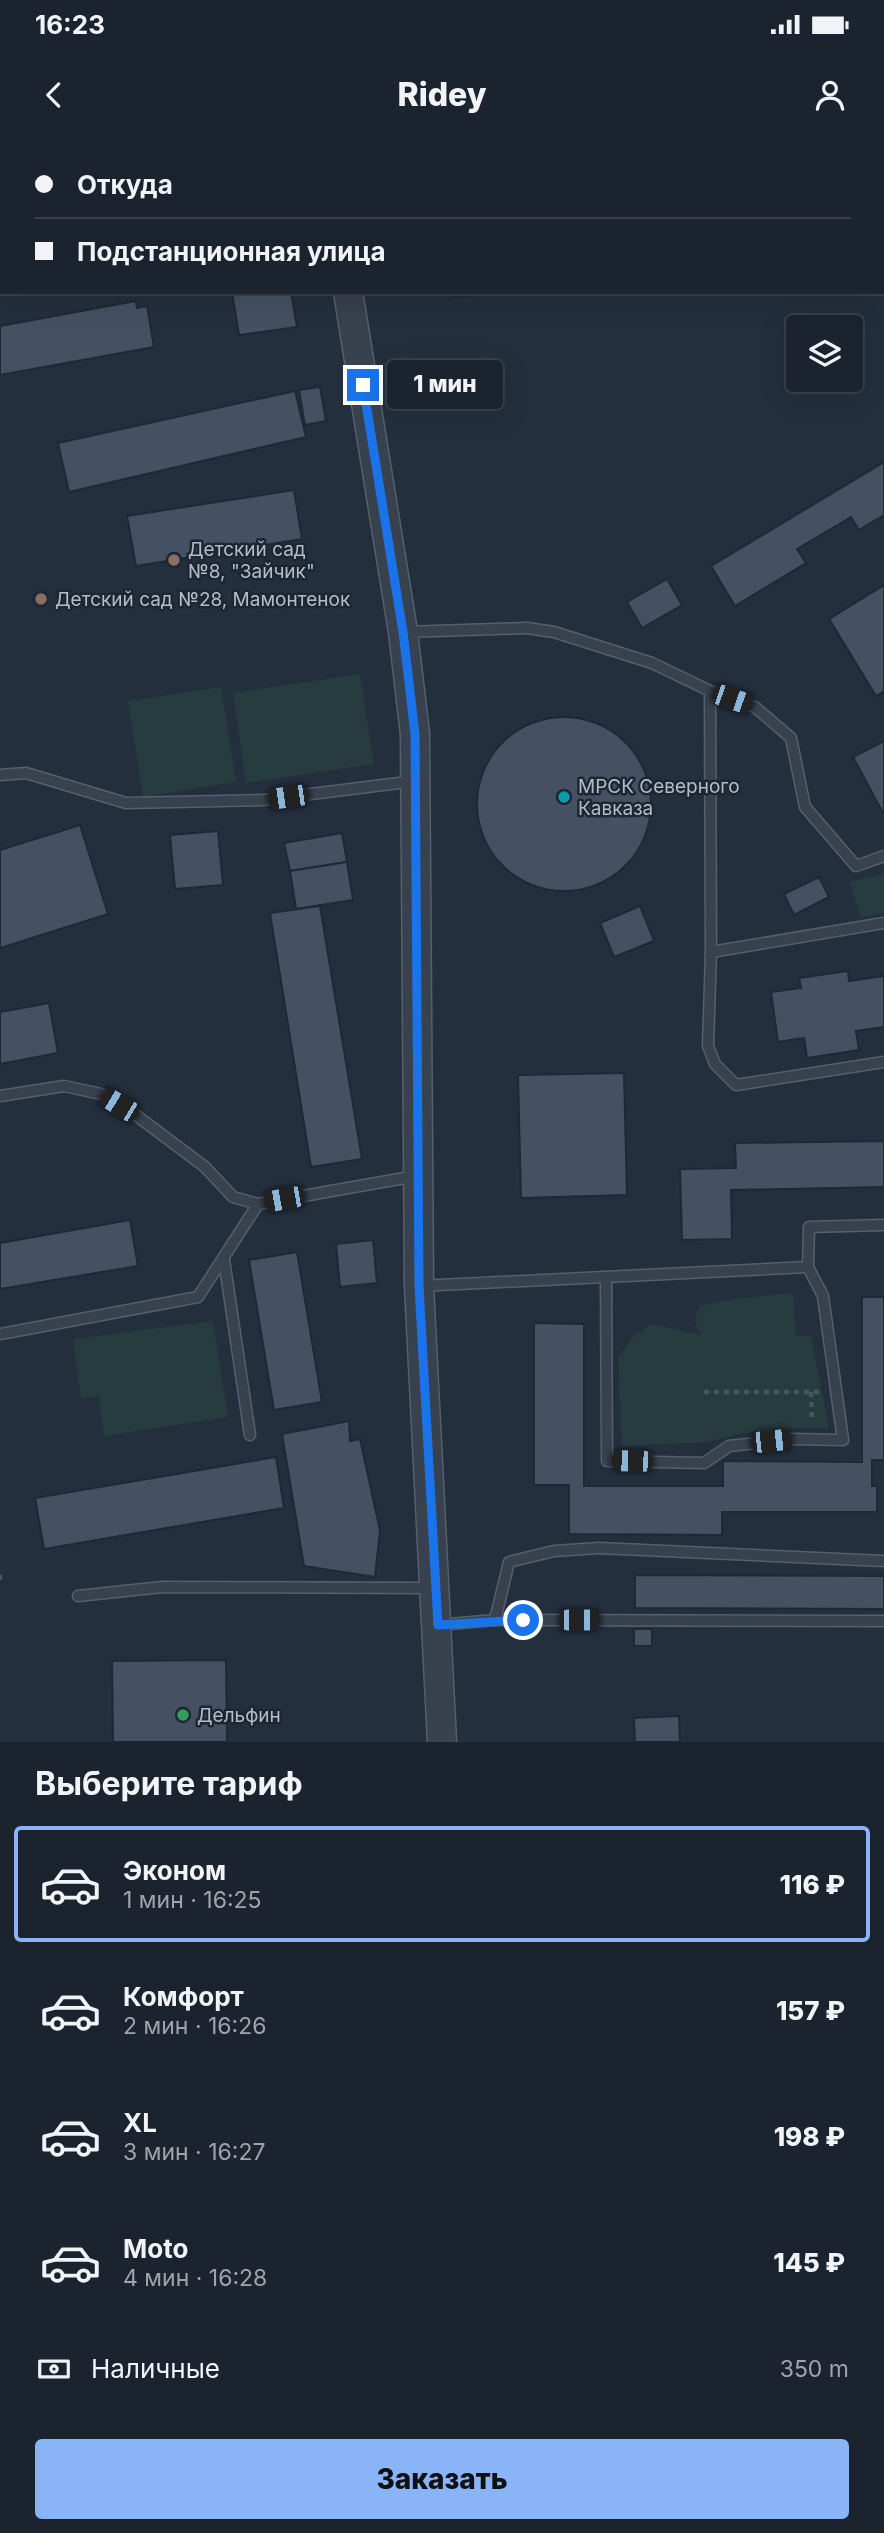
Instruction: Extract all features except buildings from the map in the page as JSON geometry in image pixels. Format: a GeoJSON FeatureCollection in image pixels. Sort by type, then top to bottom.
{"type":"FeatureCollection","features":[{"type":"Feature","properties":{"kind":"street"},"geometry":{"type":"LineString","coordinates":[[348,294],[403,632],[415,734],[419,1286],[442,1742]]}},
{"type":"Feature","properties":{"kind":"lane"},"geometry":{"type":"LineString","coordinates":[[403,632],[527,628],[554,632],[652,663],[710,691],[755,707],[791,738],[805,807],[856,866],[884,856]]}},
{"type":"Feature","properties":{"kind":"lane"},"geometry":{"type":"LineString","coordinates":[[710,691],[708,1046],[715,1063],[736,1085],[884,1062]]}},
{"type":"Feature","properties":{"kind":"lane"},"geometry":{"type":"LineString","coordinates":[[0,775],[26,773],[126,803],[263,800],[416,781]]}},
{"type":"Feature","properties":{"kind":"lane"},"geometry":{"type":"LineString","coordinates":[[710,953],[884,923]]}},
{"type":"Feature","properties":{"kind":"lane"},"geometry":{"type":"LineString","coordinates":[[0,1096],[64,1086],[100,1094],[137,1116],[205,1167],[233,1197],[258,1204],[419,1175]]}},
{"type":"Feature","properties":{"kind":"lane"},"geometry":{"type":"LineString","coordinates":[[0,1334],[198,1297],[258,1204]]}},
{"type":"Feature","properties":{"kind":"lane"},"geometry":{"type":"LineString","coordinates":[[606,1277],[607,1461],[704,1463],[729,1446],[793,1439],[843,1440],[824,1296],[808,1267],[809,1227],[884,1225]]}},
{"type":"Feature","properties":{"kind":"lane"},"geometry":{"type":"LineString","coordinates":[[224,1260],[250,1435]]}},
{"type":"Feature","properties":{"kind":"lane"},"geometry":{"type":"LineString","coordinates":[[419,1286],[808,1267]]}},
{"type":"Feature","properties":{"kind":"lane"},"geometry":{"type":"LineString","coordinates":[[495,1620],[509,1562],[554,1550],[599,1548],[884,1561]]}},
{"type":"Feature","properties":{"kind":"lane"},"geometry":{"type":"LineString","coordinates":[[78,1595],[162,1587],[436,1588]]}},
{"type":"Feature","properties":{"kind":"lane"},"geometry":{"type":"LineString","coordinates":[[438,1625],[495,1620],[884,1620]]}},
{"type":"Feature","properties":{"kind":"path"},"geometry":{"type":"LineString","coordinates":[[704,1392],[836,1392]]}},
{"type":"Feature","properties":{"kind":"path"},"geometry":{"type":"LineString","coordinates":[[811,1392],[813,1440]]}},
{"type":"Feature","properties":{"kind":"path"},"geometry":{"type":"LineString","coordinates":[[0,1575],[0,1583]]}},
{"type":"Feature","properties":{"kind":"green space"},"geometry":{"type":"Polygon","coordinates":[[[360,674],[374,764],[246,783],[233,693],[360,674]]]}},
{"type":"Feature","properties":{"kind":"green space"},"geometry":{"type":"Polygon","coordinates":[[[221,687],[236,782],[143,797],[128,701],[221,687]]]}},
{"type":"Feature","properties":{"kind":"green space"},"geometry":{"type":"Polygon","coordinates":[[[884,873],[884,913],[860,917],[850,882],[884,873]]]}},
{"type":"Feature","properties":{"kind":"green space"},"geometry":{"type":"Polygon","coordinates":[[[793,1293],[796,1336],[811,1336],[829,1428],[744,1433],[707,1442],[622,1446],[618,1357],[633,1337],[652,1324],[701,1335],[694,1320],[700,1306],[733,1299],[793,1293]]]}},
{"type":"Feature","properties":{"kind":"green space"},"geometry":{"type":"Polygon","coordinates":[[[213,1321],[228,1417],[104,1436],[99,1396],[81,1399],[73,1339],[213,1321]]]}},
{"type":"Feature","properties":{"kind":"place","name":"Детский сад №8, \"Зайчик\""},"geometry":{"type":"Point","coordinates":[174,560]}},
{"type":"Feature","properties":{"kind":"place","name":"Детский сад №28, Мамонтенок"},"geometry":{"type":"Point","coordinates":[41,599]}},
{"type":"Feature","properties":{"kind":"place","name":"МРСК Северного Кавказа"},"geometry":{"type":"Point","coordinates":[564,797]}},
{"type":"Feature","properties":{"kind":"place","name":"Дельфин"},"geometry":{"type":"Point","coordinates":[183,1715]}},
{"type":"Feature","properties":{"kind":"route"},"geometry":{"type":"LineString","coordinates":[[363,385],[403,632],[415,734],[419,1286],[438,1625],[523,1620]]}}]}
